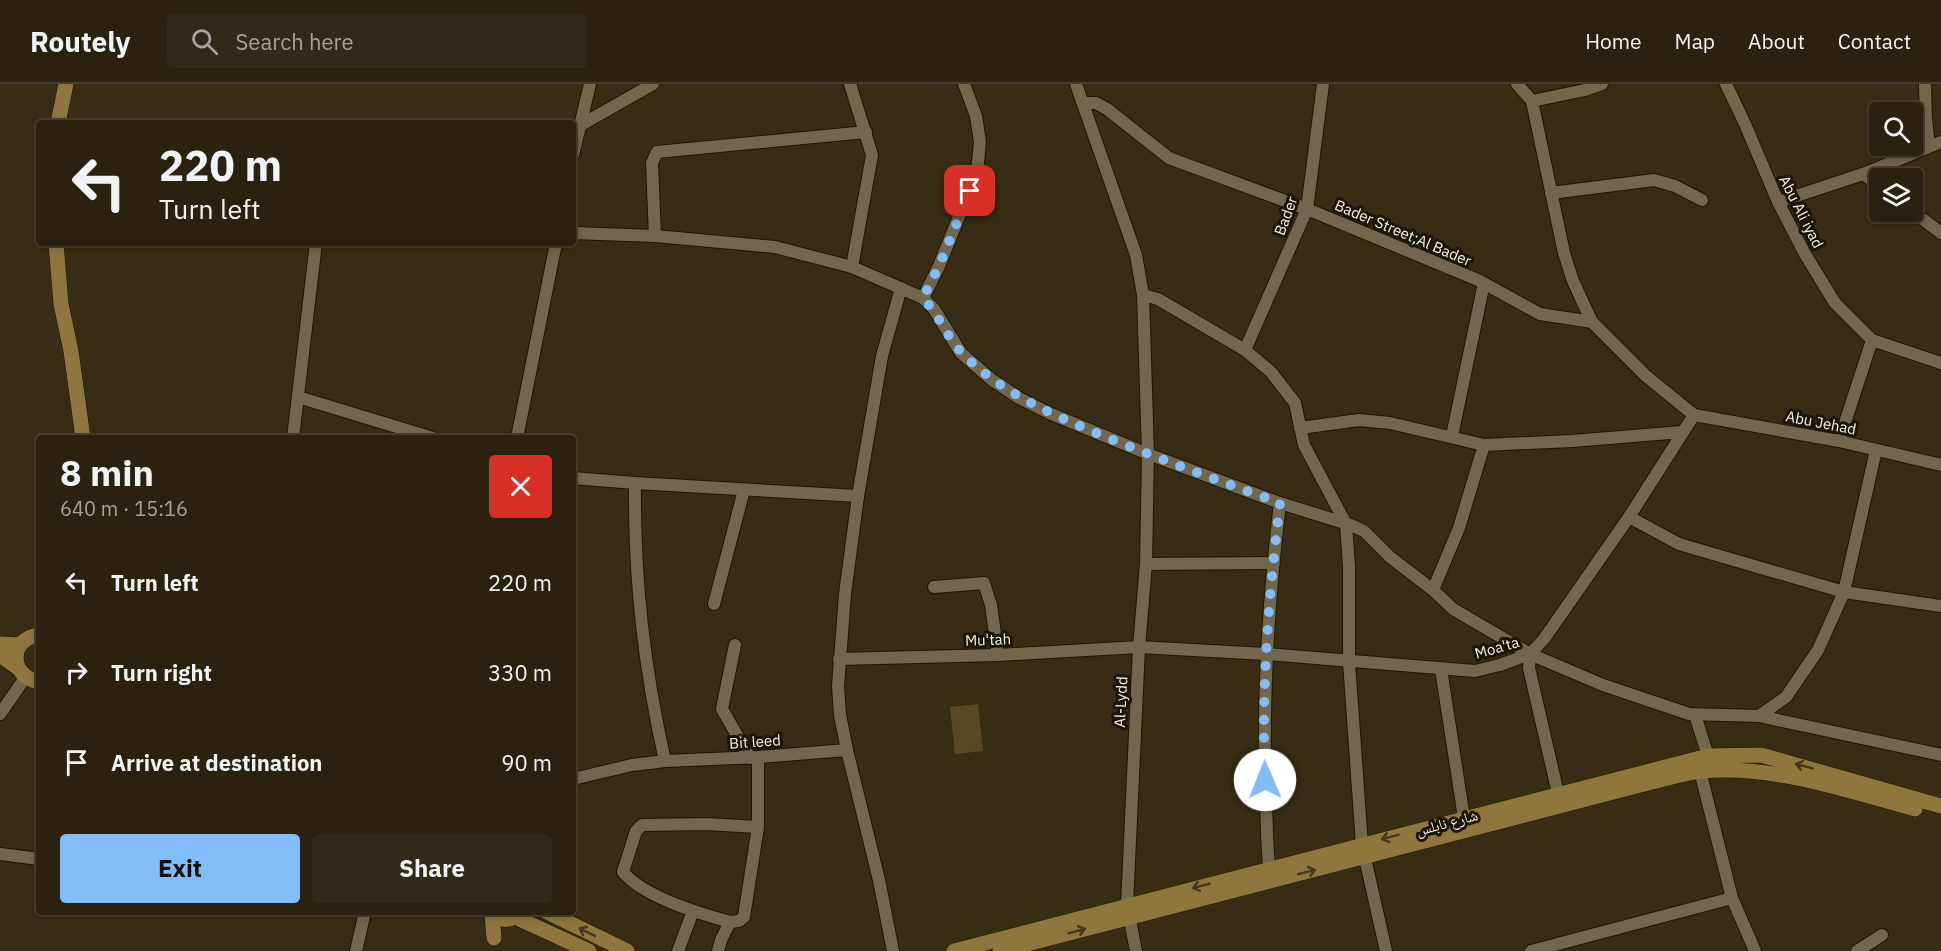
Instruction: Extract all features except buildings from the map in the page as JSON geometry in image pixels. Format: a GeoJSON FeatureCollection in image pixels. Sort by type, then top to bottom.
{"type":"FeatureCollection","features":[{"type":"Feature","properties":{"kind":"main road"},"geometry":{"type":"LineString","coordinates":[[59,120],[66,84]]}},
{"type":"Feature","properties":{"kind":"main road"},"geometry":{"type":"LineString","coordinates":[[69,120],[75,84]]}},
{"type":"Feature","properties":{"kind":"main road"},"geometry":{"type":"LineString","coordinates":[[56,246],[61,304],[71,351],[82,435]]}},
{"type":"Feature","properties":{"kind":"main road"},"geometry":{"type":"LineString","coordinates":[[64,246],[88,435]]}},
{"type":"Feature","properties":{"kind":"main road"},"geometry":{"type":"LineString","coordinates":[[28,676],[16,657],[20,645],[36,635]]}},
{"type":"Feature","properties":{"kind":"main road"},"geometry":{"type":"LineString","coordinates":[[0,644],[20,645]]}},
{"type":"Feature","properties":{"kind":"main road"},"geometry":{"type":"LineString","coordinates":[[0,655],[28,676]]}},
{"type":"Feature","properties":{"kind":"main road","name":"شارع نابلس"},"geometry":{"type":"LineString","coordinates":[[954,951],[1128,911],[1364,851],[1559,800],[1708,756],[1761,755],[1940,812]]}},
{"type":"Feature","properties":{"kind":"main road","name":"شارع نابلس"},"geometry":{"type":"LineString","coordinates":[[1364,851],[1464,818],[1700,771],[1756,770],[1780,774],[1940,812]]}},
{"type":"Feature","properties":{"kind":"main road","name":"شارع نابلس"},"geometry":{"type":"LineString","coordinates":[[1000,951],[1128,911]]}},
{"type":"Feature","properties":{"kind":"main road"},"geometry":{"type":"LineString","coordinates":[[492,915],[493,944]]}},
{"type":"Feature","properties":{"kind":"main road"},"geometry":{"type":"LineString","coordinates":[[495,915],[499,918],[514,916],[589,951]]}},
{"type":"Feature","properties":{"kind":"main road"},"geometry":{"type":"LineString","coordinates":[[553,915],[627,951]]}},
{"type":"Feature","properties":{"kind":"main road"},"geometry":{"type":"LineString","coordinates":[[493,944],[514,916]]}},
{"type":"Feature","properties":{"kind":"street"},"geometry":{"type":"LineString","coordinates":[[576,140],[590,84]]}},
{"type":"Feature","properties":{"kind":"street"},"geometry":{"type":"LineString","coordinates":[[579,126],[653,84]]}},
{"type":"Feature","properties":{"kind":"street"},"geometry":{"type":"LineString","coordinates":[[850,84],[872,155],[852,267]]}},
{"type":"Feature","properties":{"kind":"street"},"geometry":{"type":"LineString","coordinates":[[923,298],[939,266],[977,172],[980,141],[976,117],[964,84]]}},
{"type":"Feature","properties":{"kind":"street","name":"Al-Lydd"},"geometry":{"type":"LineString","coordinates":[[1076,84],[1136,255],[1143,295],[1148,454],[1146,564],[1139,647],[1128,911],[1136,951]]}},
{"type":"Feature","properties":{"kind":"street","name":"Bader"},"geometry":{"type":"LineString","coordinates":[[1245,350],[1308,209],[1323,84]]}},
{"type":"Feature","properties":{"kind":"street"},"geometry":{"type":"LineString","coordinates":[[1517,84],[1532,101],[1564,253],[1573,281],[1592,322],[1646,376],[1694,415],[1629,517],[1544,639],[1530,654]]}},
{"type":"Feature","properties":{"kind":"street"},"geometry":{"type":"LineString","coordinates":[[1532,101],[1585,90],[1602,84]]}},
{"type":"Feature","properties":{"kind":"street","name":"Abu Ali iyad"},"geometry":{"type":"LineString","coordinates":[[1726,84],[1778,202],[1805,254],[1835,303],[1872,340]]}},
{"type":"Feature","properties":{"kind":"street"},"geometry":{"type":"LineString","coordinates":[[1778,202],[1863,174],[1935,144],[1926,119],[1925,84]]}},
{"type":"Feature","properties":{"kind":"street","name":"Bader Street;Al Bader"},"geometry":{"type":"LineString","coordinates":[[1083,103],[1096,103],[1107,109],[1169,158],[1308,209],[1484,283],[1540,314],[1592,322]]}},
{"type":"Feature","properties":{"kind":"street"},"geometry":{"type":"LineString","coordinates":[[655,236],[652,163],[657,152],[866,132]]}},
{"type":"Feature","properties":{"kind":"street"},"geometry":{"type":"LineString","coordinates":[[1863,174],[1869,178]]}},
{"type":"Feature","properties":{"kind":"street"},"geometry":{"type":"LineString","coordinates":[[1551,193],[1654,180],[1675,186],[1702,200]]}},
{"type":"Feature","properties":{"kind":"street"},"geometry":{"type":"LineString","coordinates":[[1923,219],[1941,233]]}},
{"type":"Feature","properties":{"kind":"street"},"geometry":{"type":"LineString","coordinates":[[576,233],[655,236],[775,247],[852,267],[923,298],[934,309],[961,353],[992,380],[1019,398],[1049,414],[1148,454],[1280,503],[1364,531],[1390,557],[1433,590],[1453,609],[1530,654],[1603,684],[1695,715],[1759,716],[1941,755]]}},
{"type":"Feature","properties":{"kind":"street"},"geometry":{"type":"LineString","coordinates":[[293,435],[316,246]]}},
{"type":"Feature","properties":{"kind":"street"},"geometry":{"type":"LineString","coordinates":[[518,435],[555,246]]}},
{"type":"Feature","properties":{"kind":"street"},"geometry":{"type":"LineString","coordinates":[[1452,436],[1484,283]]}},
{"type":"Feature","properties":{"kind":"street"},"geometry":{"type":"LineString","coordinates":[[893,951],[879,880],[847,750],[840,706],[839,659],[858,496],[882,356],[901,288]]}},
{"type":"Feature","properties":{"kind":"street"},"geometry":{"type":"LineString","coordinates":[[1143,295],[1158,299],[1245,350],[1271,372],[1295,403],[1304,446],[1346,524],[1350,662],[1364,851],[1386,951]]}},
{"type":"Feature","properties":{"kind":"street"},"geometry":{"type":"LineString","coordinates":[[1839,441],[1872,340],[1941,363]]}},
{"type":"Feature","properties":{"kind":"street"},"geometry":{"type":"LineString","coordinates":[[298,398],[423,435]]}},
{"type":"Feature","properties":{"kind":"street","name":"Abu Jehad"},"geometry":{"type":"LineString","coordinates":[[1694,415],[1839,441],[1941,465]]}},
{"type":"Feature","properties":{"kind":"street"},"geometry":{"type":"LineString","coordinates":[[1300,428],[1359,420],[1390,423],[1484,445],[1682,432]]}},
{"type":"Feature","properties":{"kind":"street"},"geometry":{"type":"LineString","coordinates":[[1433,590],[1458,528],[1484,445]]}},
{"type":"Feature","properties":{"kind":"street"},"geometry":{"type":"LineString","coordinates":[[1759,716],[1786,697],[1818,650],[1844,592],[1876,450]]}},
{"type":"Feature","properties":{"kind":"street"},"geometry":{"type":"LineString","coordinates":[[576,478],[858,496]]}},
{"type":"Feature","properties":{"kind":"street"},"geometry":{"type":"LineString","coordinates":[[635,483],[635,534],[642,636],[665,761]]}},
{"type":"Feature","properties":{"kind":"street"},"geometry":{"type":"LineString","coordinates":[[714,604],[744,490]]}},
{"type":"Feature","properties":{"kind":"street"},"geometry":{"type":"LineString","coordinates":[[1270,875],[1264,758],[1266,654],[1280,503]]}},
{"type":"Feature","properties":{"kind":"street"},"geometry":{"type":"LineString","coordinates":[[1629,517],[1680,544],[1844,592],[1941,606]]}},
{"type":"Feature","properties":{"kind":"street"},"geometry":{"type":"LineString","coordinates":[[1146,564],[1273,562]]}},
{"type":"Feature","properties":{"kind":"street"},"geometry":{"type":"LineString","coordinates":[[934,587],[984,583],[991,605],[998,655]]}},
{"type":"Feature","properties":{"kind":"street"},"geometry":{"type":"LineString","coordinates":[[735,645],[722,709],[754,757],[758,826],[744,917],[739,921],[730,922],[693,912],[645,889],[623,872],[636,831],[642,825],[758,826]]}},
{"type":"Feature","properties":{"kind":"street","name":"Mu'tah"},"geometry":{"type":"LineString","coordinates":[[839,659],[998,655],[1139,647],[1266,654]]}},
{"type":"Feature","properties":{"kind":"street","name":"Moa'ta"},"geometry":{"type":"LineString","coordinates":[[1266,654],[1475,671],[1530,654],[1528,668],[1559,800]]}},
{"type":"Feature","properties":{"kind":"street"},"geometry":{"type":"LineString","coordinates":[[1442,669],[1464,818]]}},
{"type":"Feature","properties":{"kind":"street"},"geometry":{"type":"LineString","coordinates":[[0,714],[28,676]]}},
{"type":"Feature","properties":{"kind":"street"},"geometry":{"type":"LineString","coordinates":[[1695,715],[1708,756],[1700,771],[1732,898],[1755,951]]}},
{"type":"Feature","properties":{"kind":"street","name":"Bit leed"},"geometry":{"type":"LineString","coordinates":[[576,778],[632,765],[665,761],[847,750]]}},
{"type":"Feature","properties":{"kind":"street"},"geometry":{"type":"LineString","coordinates":[[0,854],[36,859]]}},
{"type":"Feature","properties":{"kind":"street"},"geometry":{"type":"LineString","coordinates":[[1531,951],[1573,946],[1732,898]]}},
{"type":"Feature","properties":{"kind":"street"},"geometry":{"type":"LineString","coordinates":[[678,951],[693,912]]}},
{"type":"Feature","properties":{"kind":"street"},"geometry":{"type":"LineString","coordinates":[[356,951],[364,915]]}},
{"type":"Feature","properties":{"kind":"street"},"geometry":{"type":"LineString","coordinates":[[718,951],[730,922]]}},
{"type":"Feature","properties":{"kind":"street"},"geometry":{"type":"LineString","coordinates":[[1857,951],[1882,935]]}},
{"type":"Feature","properties":{"kind":"shaded area"},"geometry":{"type":"Polygon","coordinates":[[[978,704],[983,751],[955,754],[950,707],[978,704]]]}},
{"type":"Feature","properties":{"kind":"route"},"geometry":{"type":"LineString","coordinates":[[970,191],[923,298],[934,309],[961,353],[992,380],[1049,414],[1280,503],[1266,654],[1265,780]]}}]}
